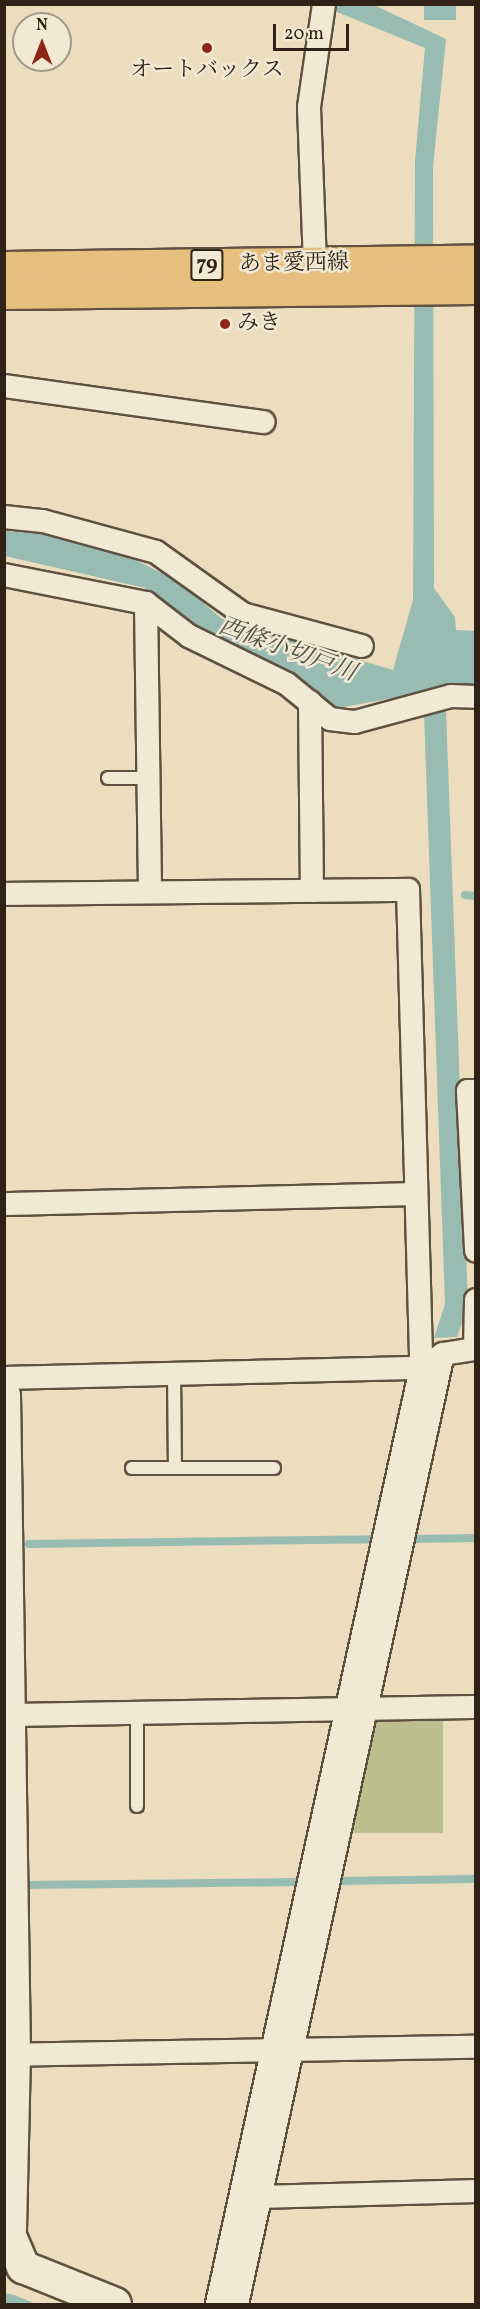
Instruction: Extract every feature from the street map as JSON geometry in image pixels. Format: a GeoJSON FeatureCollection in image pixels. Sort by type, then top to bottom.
{"type":"FeatureCollection","features":[{"type":"Feature","properties":{"kind":"main road","name":"あま愛西線"},"geometry":{"type":"LineString","coordinates":[[4,292],[424,275],[476,261]]}},
{"type":"Feature","properties":{"kind":"main road","name":"あま愛西線"},"geometry":{"type":"LineString","coordinates":[[4,268],[315,264],[424,275],[476,286]]}},
{"type":"Feature","properties":{"kind":"street"},"geometry":{"type":"LineString","coordinates":[[315,264],[309,107],[324,4]]}},
{"type":"Feature","properties":{"kind":"street"},"geometry":{"type":"LineString","coordinates":[[4,386],[264,422]]}},
{"type":"Feature","properties":{"kind":"street"},"geometry":{"type":"LineString","coordinates":[[4,517],[43,521],[156,552],[233,609],[362,646]]}},
{"type":"Feature","properties":{"kind":"street"},"geometry":{"type":"LineString","coordinates":[[4,575],[146,603],[189,636],[272,675],[344,723],[451,696],[476,697]]}},
{"type":"Feature","properties":{"kind":"street"},"geometry":{"type":"LineString","coordinates":[[146,603],[150,892]]}},
{"type":"Feature","properties":{"kind":"street"},"geometry":{"type":"LineString","coordinates":[[310,702],[312,891]]}},
{"type":"Feature","properties":{"kind":"street"},"geometry":{"type":"LineString","coordinates":[[4,894],[408,890],[421,1368],[357,1709]]}},
{"type":"Feature","properties":{"kind":"street"},"geometry":{"type":"LineString","coordinates":[[476,1091],[468,1091],[476,1251]]}},
{"type":"Feature","properties":{"kind":"street"},"geometry":{"type":"LineString","coordinates":[[4,1204],[416,1194]]}},
{"type":"Feature","properties":{"kind":"street"},"geometry":{"type":"LineString","coordinates":[[4,1378],[421,1368],[443,1354],[475,1349],[476,1300]]}},
{"type":"Feature","properties":{"kind":"street"},"geometry":{"type":"LineString","coordinates":[[217,2304],[282,2050],[357,1709],[443,1354]]}},
{"type":"Feature","properties":{"kind":"street"},"geometry":{"type":"LineString","coordinates":[[4,1395],[9,1715],[10,2236],[14,2269],[115,2304]]}},
{"type":"Feature","properties":{"kind":"street"},"geometry":{"type":"LineString","coordinates":[[9,1715],[476,1707]]}},
{"type":"Feature","properties":{"kind":"street"},"geometry":{"type":"LineString","coordinates":[[9,2054],[476,2047]]}},
{"type":"Feature","properties":{"kind":"street"},"geometry":{"type":"LineString","coordinates":[[237,2304],[260,2197],[282,2050]]}},
{"type":"Feature","properties":{"kind":"street"},"geometry":{"type":"LineString","coordinates":[[260,2197],[476,2191]]}},
{"type":"Feature","properties":{"kind":"lane"},"geometry":{"type":"LineString","coordinates":[[108,778],[148,778]]}},
{"type":"Feature","properties":{"kind":"lane"},"geometry":{"type":"LineString","coordinates":[[174,1374],[176,1468]]}},
{"type":"Feature","properties":{"kind":"lane"},"geometry":{"type":"LineString","coordinates":[[132,1468],[274,1468]]}},
{"type":"Feature","properties":{"kind":"lane"},"geometry":{"type":"LineString","coordinates":[[137,1713],[137,1806]]}},
{"type":"Feature","properties":{"kind":"green space"},"geometry":{"type":"Polygon","coordinates":[[[374,1719],[443,1719],[443,1833],[348,1833],[374,1719]]]}},
{"type":"Feature","properties":{"kind":"water","name":"西條小切戸川"},"geometry":{"type":"Polygon","coordinates":[[[337,5],[374,5],[446,39],[433,167],[434,588],[455,617],[456,630],[476,631],[475,684],[445,684],[468,1306],[457,1337],[434,1338],[445,1304],[424,713],[410,695],[338,708],[289,671],[190,628],[145,588],[5,556],[4,531],[42,534],[126,555],[179,582],[222,619],[393,670],[413,600],[415,161],[425,48],[337,12],[337,5]]]}},
{"type":"Feature","properties":{"kind":"water"},"geometry":{"type":"Polygon","coordinates":[[[424,5],[456,5],[456,20],[424,20],[424,5]]]}},
{"type":"Feature","properties":{"kind":"water"},"geometry":{"type":"Polygon","coordinates":[[[5,2293],[14,2295],[36,2304],[5,2304],[5,2293]]]}},
{"type":"Feature","properties":{"kind":"waterway"},"geometry":{"type":"LineString","coordinates":[[465,895],[476,896]]}},
{"type":"Feature","properties":{"kind":"waterway"},"geometry":{"type":"LineString","coordinates":[[410,1539],[476,1538]]}},
{"type":"Feature","properties":{"kind":"waterway"},"geometry":{"type":"LineString","coordinates":[[29,1544],[375,1539]]}},
{"type":"Feature","properties":{"kind":"waterway"},"geometry":{"type":"LineString","coordinates":[[336,1881],[476,1879]]}},
{"type":"Feature","properties":{"kind":"waterway"},"geometry":{"type":"LineString","coordinates":[[27,1885],[302,1882]]}},
{"type":"Feature","properties":{"kind":"place","name":"オートバックス"},"geometry":{"type":"Point","coordinates":[207,48]}},
{"type":"Feature","properties":{"kind":"place","name":"みき"},"geometry":{"type":"Point","coordinates":[225,324]}}]}
